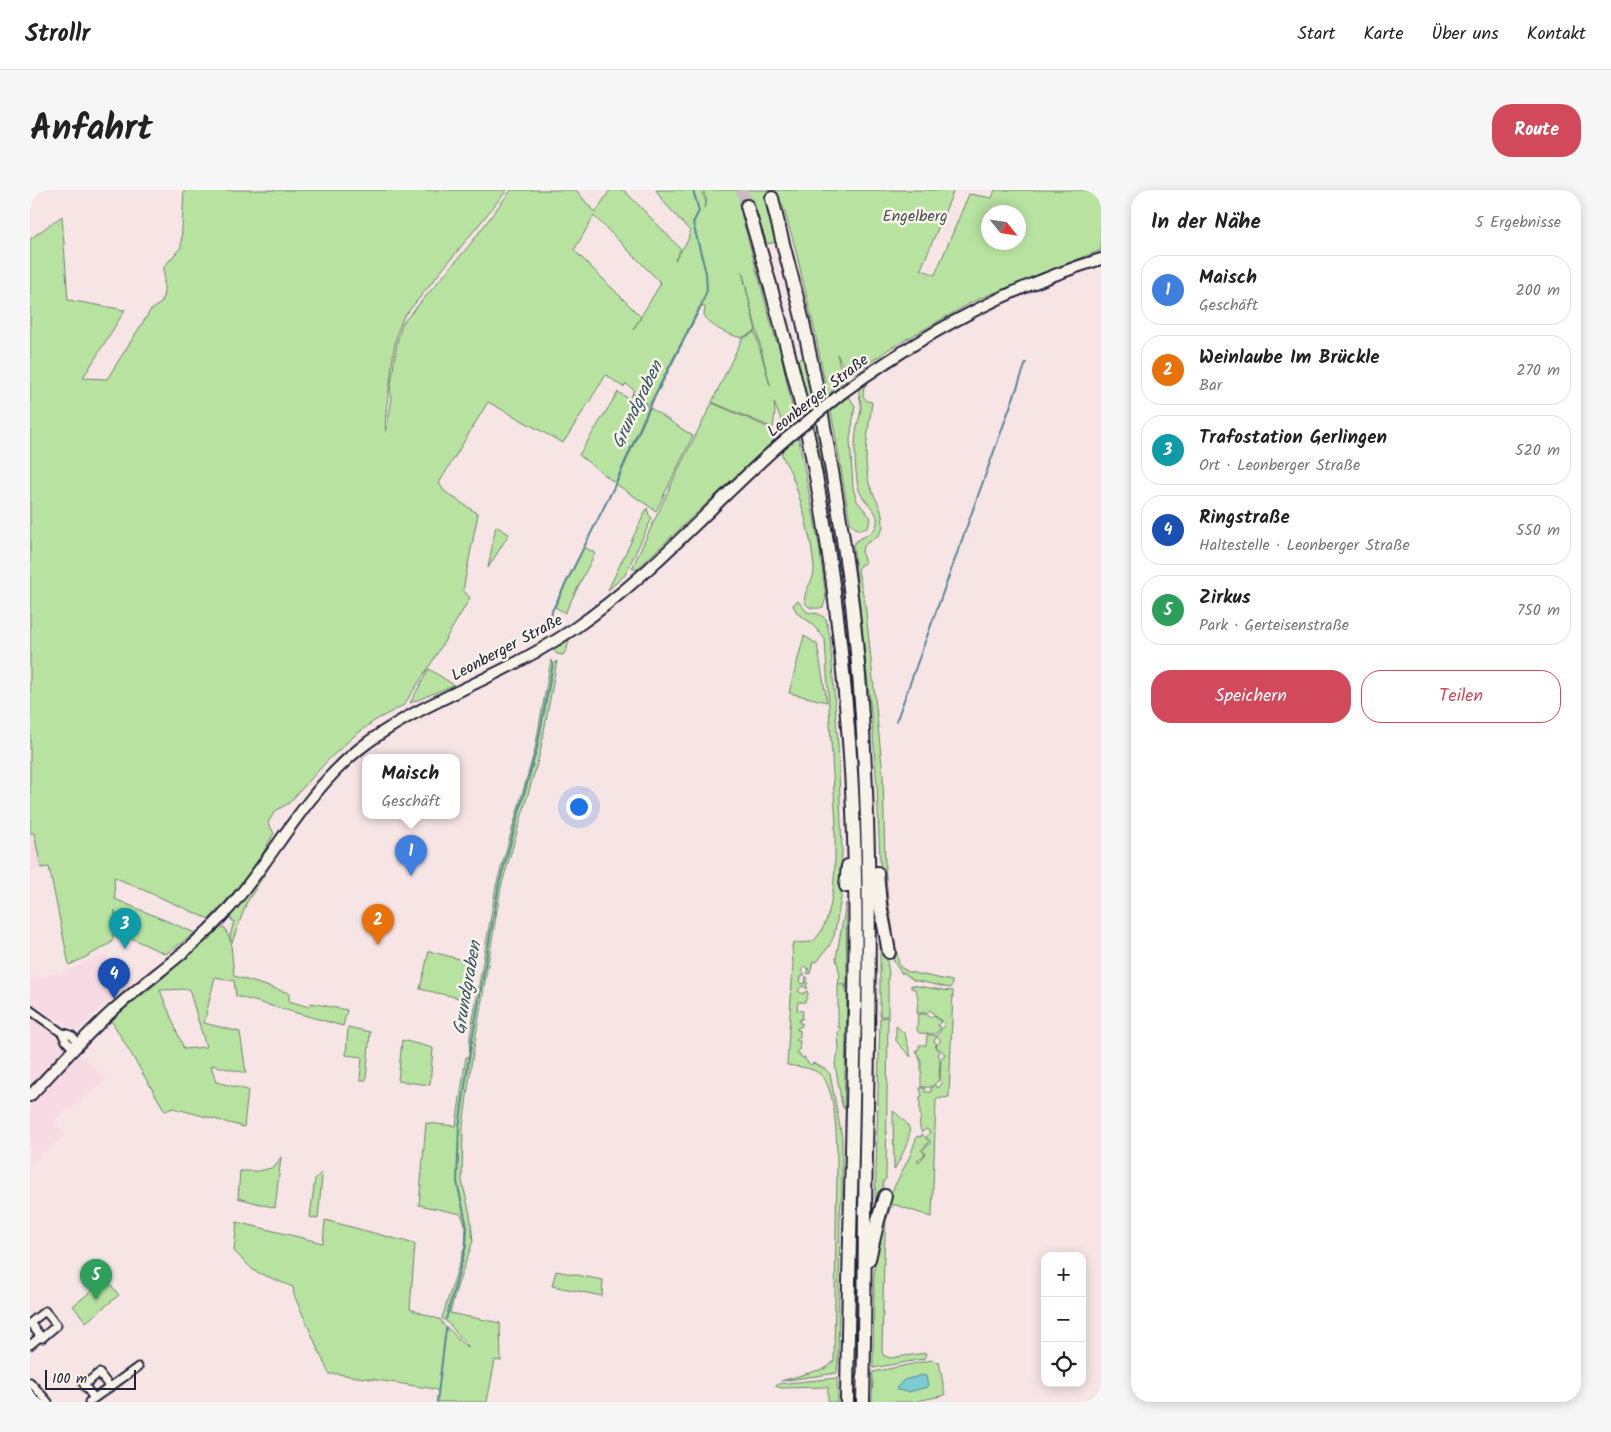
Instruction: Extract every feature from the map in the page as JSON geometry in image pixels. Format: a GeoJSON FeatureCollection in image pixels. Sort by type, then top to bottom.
{"type":"FeatureCollection","features":[{"type":"Feature","properties":{"kind":"highway"},"geometry":{"type":"LineString","coordinates":[[772,198],[815,377],[843,537],[857,656],[866,792],[870,978],[863,1402]]}},
{"type":"Feature","properties":{"kind":"highway"},"geometry":{"type":"LineString","coordinates":[[747,206],[764,261],[798,389],[826,536],[850,743],[855,883],[855,989],[847,1402]]}},
{"type":"Feature","properties":{"kind":"highway"},"geometry":{"type":"LineString","coordinates":[[846,886],[853,821]]}},
{"type":"Feature","properties":{"kind":"highway"},"geometry":{"type":"LineString","coordinates":[[868,844],[876,870],[889,952]]}},
{"type":"Feature","properties":{"kind":"highway"},"geometry":{"type":"LineString","coordinates":[[844,1134],[851,1192]]}},
{"type":"Feature","properties":{"kind":"highway"},"geometry":{"type":"LineString","coordinates":[[864,1278],[885,1196]]}},
{"type":"Feature","properties":{"kind":"main road","name":"Leonberger Straße"},"geometry":{"type":"LineString","coordinates":[[30,1096],[77,1045],[118,1006],[202,936],[222,916],[250,883],[318,790],[373,738],[408,715],[554,642],[599,610],[651,565],[787,438],[842,393],[910,347],[975,310],[1050,276],[1101,259]]}},
{"type":"Feature","properties":{"kind":"street"},"geometry":{"type":"LineString","coordinates":[[30,1010],[62,1033],[66,1042],[70,1045],[77,1045]]}},
{"type":"Feature","properties":{"kind":"street"},"geometry":{"type":"LineString","coordinates":[[30,1345],[41,1336]]}},
{"type":"Feature","properties":{"kind":"street"},"geometry":{"type":"LineString","coordinates":[[110,1386],[99,1373],[84,1385],[92,1400],[138,1367]]}},
{"type":"Feature","properties":{"kind":"street"},"geometry":{"type":"LineString","coordinates":[[30,1382],[48,1402]]}},
{"type":"Feature","properties":{"kind":"shaded area"},"geometry":{"type":"Polygon","coordinates":[[[30,833],[32,833],[41,868],[30,872],[30,833]]]}},
{"type":"Feature","properties":{"kind":"shaded area"},"geometry":{"type":"Polygon","coordinates":[[[105,955],[132,983],[112,997],[76,1030],[30,1002],[30,979],[33,977],[61,973],[105,955]]]}},
{"type":"Feature","properties":{"kind":"shaded area"},"geometry":{"type":"Polygon","coordinates":[[[30,1014],[70,1044],[106,1080],[54,1121],[65,1135],[30,1165],[30,1014]]]}},
{"type":"Feature","properties":{"kind":"green space","name":"Engelberg"},"geometry":{"type":"Polygon","coordinates":[[[184,190],[507,190],[403,318],[397,333],[394,350],[386,414],[386,432],[392,398],[390,392],[397,342],[402,324],[468,247],[511,190],[576,190],[595,213],[610,190],[624,190],[681,249],[675,260],[688,240],[690,231],[662,200],[656,190],[701,190],[706,202],[704,208],[707,201],[703,190],[954,190],[921,269],[935,275],[969,194],[992,198],[995,190],[1101,190],[1101,250],[976,300],[889,349],[854,374],[845,368],[837,354],[846,381],[831,392],[834,405],[845,396],[850,398],[855,406],[850,439],[853,488],[857,501],[871,518],[868,527],[861,530],[850,523],[835,433],[815,333],[795,247],[783,206],[779,199],[776,198],[768,202],[767,211],[776,242],[767,244],[755,208],[742,209],[742,217],[776,341],[778,341],[795,419],[819,545],[826,598],[823,607],[810,607],[805,603],[806,592],[813,575],[813,556],[799,495],[781,452],[781,449],[795,437],[792,424],[785,429],[774,402],[773,428],[712,402],[742,339],[755,332],[770,385],[742,271],[756,331],[741,338],[725,332],[708,320],[704,315],[705,307],[700,306],[649,405],[632,393],[634,390],[626,384],[623,387],[606,375],[563,443],[488,402],[439,483],[444,491],[478,514],[463,590],[470,598],[404,705],[374,721],[353,737],[329,759],[289,803],[275,811],[268,823],[274,833],[259,860],[240,885],[209,919],[114,877],[115,899],[195,933],[166,954],[115,931],[115,910],[113,939],[111,943],[69,965],[49,867],[41,868],[34,833],[30,833],[30,239],[62,216],[68,300],[125,310],[83,378],[107,379],[150,311],[162,302],[164,267],[181,247],[184,190]],[[594,216],[574,250],[641,317],[661,283],[594,216]]]}},
{"type":"Feature","properties":{"kind":"green space"},"geometry":{"type":"Polygon","coordinates":[[[943,333],[871,380],[864,387],[863,396],[867,401],[872,402],[867,440],[866,460],[868,479],[883,518],[883,526],[882,531],[863,547],[862,553],[865,563],[860,565],[858,571],[865,603],[883,774],[885,865],[888,901],[898,960],[900,967],[909,972],[952,981],[950,988],[913,980],[903,972],[902,974],[894,962],[881,884],[872,721],[853,545],[873,531],[877,523],[874,510],[859,490],[855,461],[856,429],[861,409],[859,391],[861,383],[943,333]]]}},
{"type":"Feature","properties":{"kind":"green space"},"geometry":{"type":"Polygon","coordinates":[[[797,359],[804,359],[826,475],[824,475],[797,359]]]}},
{"type":"Feature","properties":{"kind":"green space"},"geometry":{"type":"Polygon","coordinates":[[[618,392],[629,399],[632,394],[649,407],[615,483],[579,455],[618,392]]]}},
{"type":"Feature","properties":{"kind":"green space"},"geometry":{"type":"Polygon","coordinates":[[[712,403],[772,429],[774,440],[636,570],[632,568],[712,403]]]}},
{"type":"Feature","properties":{"kind":"green space"},"geometry":{"type":"Polygon","coordinates":[[[650,408],[693,436],[656,511],[616,484],[650,408]]]}},
{"type":"Feature","properties":{"kind":"green space"},"geometry":{"type":"Polygon","coordinates":[[[647,508],[652,518],[625,575],[608,590],[647,508]]]}},
{"type":"Feature","properties":{"kind":"green space"},"geometry":{"type":"Polygon","coordinates":[[[699,523],[701,526],[643,582],[569,640],[563,655],[557,654],[553,650],[554,644],[699,523]]]}},
{"type":"Feature","properties":{"kind":"green space"},"geometry":{"type":"Polygon","coordinates":[[[496,526],[509,534],[488,568],[496,526]]]}},
{"type":"Feature","properties":{"kind":"green space"},"geometry":{"type":"Polygon","coordinates":[[[584,547],[595,553],[565,613],[555,607],[584,547]]]}},
{"type":"Feature","properties":{"kind":"green space"},"geometry":{"type":"Polygon","coordinates":[[[798,601],[807,612],[819,614],[826,619],[830,638],[838,745],[842,850],[841,898],[834,936],[817,962],[813,961],[810,974],[807,973],[809,970],[805,966],[801,970],[805,974],[801,977],[800,983],[805,984],[806,976],[808,979],[806,982],[808,983],[806,986],[808,989],[802,986],[798,991],[803,994],[807,991],[808,995],[805,1002],[798,1002],[797,1010],[803,1011],[802,1019],[799,1020],[802,1026],[797,1028],[797,1030],[800,1030],[800,1038],[797,1038],[797,1041],[800,1041],[797,1053],[802,1058],[805,1057],[805,1060],[811,1065],[813,1063],[830,1074],[842,1138],[842,1194],[837,1373],[781,1381],[826,1368],[834,1361],[837,1158],[833,1104],[826,1081],[820,1074],[809,1069],[787,1065],[793,964],[792,945],[795,943],[812,942],[820,932],[827,919],[831,904],[835,871],[836,825],[825,639],[810,622],[797,613],[793,605],[798,601]]]}},
{"type":"Feature","properties":{"kind":"green space"},"geometry":{"type":"Polygon","coordinates":[[[843,604],[845,604],[854,695],[863,877],[863,1060],[856,1361],[853,1361],[860,1090],[862,884],[857,758],[843,604]]]}},
{"type":"Feature","properties":{"kind":"green space"},"geometry":{"type":"Polygon","coordinates":[[[804,636],[817,644],[827,702],[789,693],[804,636]]]}},
{"type":"Feature","properties":{"kind":"green space"},"geometry":{"type":"Polygon","coordinates":[[[551,660],[553,664],[557,661],[540,753],[501,887],[472,1059],[463,1126],[462,1181],[470,1214],[473,1241],[450,1313],[500,1323],[501,1361],[495,1360],[487,1402],[437,1402],[438,1392],[435,1389],[329,1374],[294,1295],[293,1287],[254,1271],[234,1251],[237,1222],[323,1243],[325,1220],[415,1244],[410,1309],[441,1320],[444,1326],[469,1347],[442,1318],[465,1246],[466,1227],[461,1214],[419,1205],[426,1123],[456,1126],[496,886],[535,749],[551,660]]]}},
{"type":"Feature","properties":{"kind":"green space"},"geometry":{"type":"Polygon","coordinates":[[[429,669],[454,685],[410,703],[429,669]]]}},
{"type":"Feature","properties":{"kind":"green space"},"geometry":{"type":"Polygon","coordinates":[[[270,866],[247,902],[231,945],[234,976],[289,993],[289,1001],[309,1007],[311,1003],[347,1010],[343,1026],[236,996],[234,981],[215,977],[204,1023],[240,1032],[246,1073],[211,1065],[216,1082],[248,1090],[244,1127],[173,1108],[165,1111],[111,1020],[162,979],[218,926],[225,928],[231,942],[230,936],[234,921],[232,921],[230,915],[270,866]],[[189,989],[160,990],[184,1049],[206,1047],[189,989]]]}},
{"type":"Feature","properties":{"kind":"green space"},"geometry":{"type":"Polygon","coordinates":[[[846,903],[847,985],[846,989],[846,984],[838,984],[840,975],[836,958],[846,903]]]}},
{"type":"Feature","properties":{"kind":"green space"},"geometry":{"type":"Polygon","coordinates":[[[880,931],[884,942],[889,974],[888,1016],[880,1016],[880,931]]]}},
{"type":"Feature","properties":{"kind":"green space"},"geometry":{"type":"Polygon","coordinates":[[[429,951],[467,961],[468,1000],[420,989],[429,951]]]}},
{"type":"Feature","properties":{"kind":"green space"},"geometry":{"type":"Polygon","coordinates":[[[838,985],[845,985],[847,997],[844,1109],[835,1064],[839,1050],[838,1031],[840,1030],[840,1027],[838,1027],[838,985]]]}},
{"type":"Feature","properties":{"kind":"green space"},"geometry":{"type":"Polygon","coordinates":[[[911,985],[953,991],[949,1097],[936,1099],[932,1217],[893,1205],[886,1221],[882,1351],[883,1355],[890,1358],[926,1353],[924,1359],[873,1368],[876,1248],[889,1197],[910,1156],[917,1136],[921,1137],[922,1134],[929,1142],[921,1150],[925,1154],[917,1161],[918,1163],[926,1154],[923,1150],[931,1142],[926,1137],[930,1132],[926,1129],[922,1132],[920,1128],[920,1097],[922,1096],[920,1088],[925,1088],[925,1092],[931,1092],[931,1088],[935,1085],[938,1088],[942,1084],[940,1081],[941,1059],[945,1054],[936,1046],[941,1040],[936,1036],[945,1025],[930,1010],[927,1013],[917,1013],[917,995],[915,989],[911,988],[911,985]]]}},
{"type":"Feature","properties":{"kind":"green space"},"geometry":{"type":"Polygon","coordinates":[[[918,1014],[927,1014],[930,1018],[933,1015],[941,1022],[938,1025],[941,1028],[935,1034],[919,1033],[917,1030],[918,1014]]]}},
{"type":"Feature","properties":{"kind":"green space"},"geometry":{"type":"Polygon","coordinates":[[[888,1017],[886,1179],[883,1182],[883,1191],[877,1206],[875,1206],[880,1018],[888,1017]]]}},
{"type":"Feature","properties":{"kind":"green space"},"geometry":{"type":"Polygon","coordinates":[[[896,1026],[905,1034],[911,1057],[896,1041],[896,1026]]]}},
{"type":"Feature","properties":{"kind":"green space"},"geometry":{"type":"Polygon","coordinates":[[[348,1027],[370,1032],[366,1080],[360,1080],[362,1057],[346,1055],[348,1027]]]}},
{"type":"Feature","properties":{"kind":"green space"},"geometry":{"type":"Polygon","coordinates":[[[927,1035],[937,1037],[934,1041],[937,1044],[935,1046],[940,1052],[938,1055],[940,1057],[939,1080],[931,1087],[921,1087],[921,1062],[916,1050],[919,1049],[919,1045],[926,1045],[927,1035]]]}},
{"type":"Feature","properties":{"kind":"green space"},"geometry":{"type":"Polygon","coordinates":[[[402,1040],[433,1048],[430,1085],[398,1081],[402,1040]]]}},
{"type":"Feature","properties":{"kind":"green space"},"geometry":{"type":"Polygon","coordinates":[[[893,1111],[909,1128],[909,1138],[894,1170],[893,1111]]]}},
{"type":"Feature","properties":{"kind":"green space"},"geometry":{"type":"Polygon","coordinates":[[[281,1157],[275,1208],[238,1198],[240,1171],[259,1171],[275,1167],[281,1157]]]}},
{"type":"Feature","properties":{"kind":"green space"},"geometry":{"type":"Polygon","coordinates":[[[321,1173],[318,1219],[310,1217],[315,1179],[321,1173]]]}},
{"type":"Feature","properties":{"kind":"green space"},"geometry":{"type":"Polygon","coordinates":[[[556,1271],[603,1280],[602,1296],[552,1286],[556,1271]]]}},
{"type":"Feature","properties":{"kind":"green space"},"geometry":{"type":"Polygon","coordinates":[[[106,1279],[119,1295],[86,1322],[73,1306],[106,1279]]]}},
{"type":"Feature","properties":{"kind":"green space"},"geometry":{"type":"Polygon","coordinates":[[[932,1360],[938,1363],[939,1361],[945,1395],[913,1402],[872,1402],[873,1372],[932,1360]]]}},
{"type":"Feature","properties":{"kind":"green space"},"geometry":{"type":"Polygon","coordinates":[[[837,1378],[838,1402],[828,1402],[828,1387],[781,1388],[775,1386],[778,1384],[837,1378]]]}},
{"type":"Feature","properties":{"kind":"water"},"geometry":{"type":"Polygon","coordinates":[[[923,1375],[926,1376],[928,1387],[908,1392],[897,1390],[897,1387],[904,1380],[923,1375]]]}},
{"type":"Feature","properties":{"kind":"waterway","name":"Grundgraben"},"geometry":{"type":"LineString","coordinates":[[550,625],[552,611],[617,481],[648,410],[701,306],[707,290],[706,273],[693,223],[699,211],[693,190]]}},
{"type":"Feature","properties":{"kind":"waterway"},"geometry":{"type":"LineString","coordinates":[[896,722],[1026,363]]}},
{"type":"Feature","properties":{"kind":"waterway","name":"Grundgraben"},"geometry":{"type":"LineString","coordinates":[[446,1319],[466,1246],[467,1227],[457,1182],[459,1127],[469,1058],[499,884],[537,748],[553,664]]}},
{"type":"Feature","properties":{"kind":"waterway","name":"Grundgraben"},"geometry":{"type":"LineString","coordinates":[[437,1402],[446,1329]]}},
{"type":"Feature","properties":{"kind":"tunnel"},"geometry":{"type":"LineString","coordinates":[[742,190],[747,206]]}},
{"type":"Feature","properties":{"kind":"place","name":"Maisch"},"geometry":{"type":"Point","coordinates":[411,876]}},
{"type":"Feature","properties":{"kind":"place","name":"Weinlaube Im Brückle"},"geometry":{"type":"Point","coordinates":[378,945]}},
{"type":"Feature","properties":{"kind":"place","name":"Trafostation Gerlingen"},"geometry":{"type":"Point","coordinates":[125,949]}},
{"type":"Feature","properties":{"kind":"place","name":"Ringstraße"},"geometry":{"type":"Point","coordinates":[114,999]}},
{"type":"Feature","properties":{"kind":"place","name":"Zirkus"},"geometry":{"type":"Point","coordinates":[96,1300]}}]}
